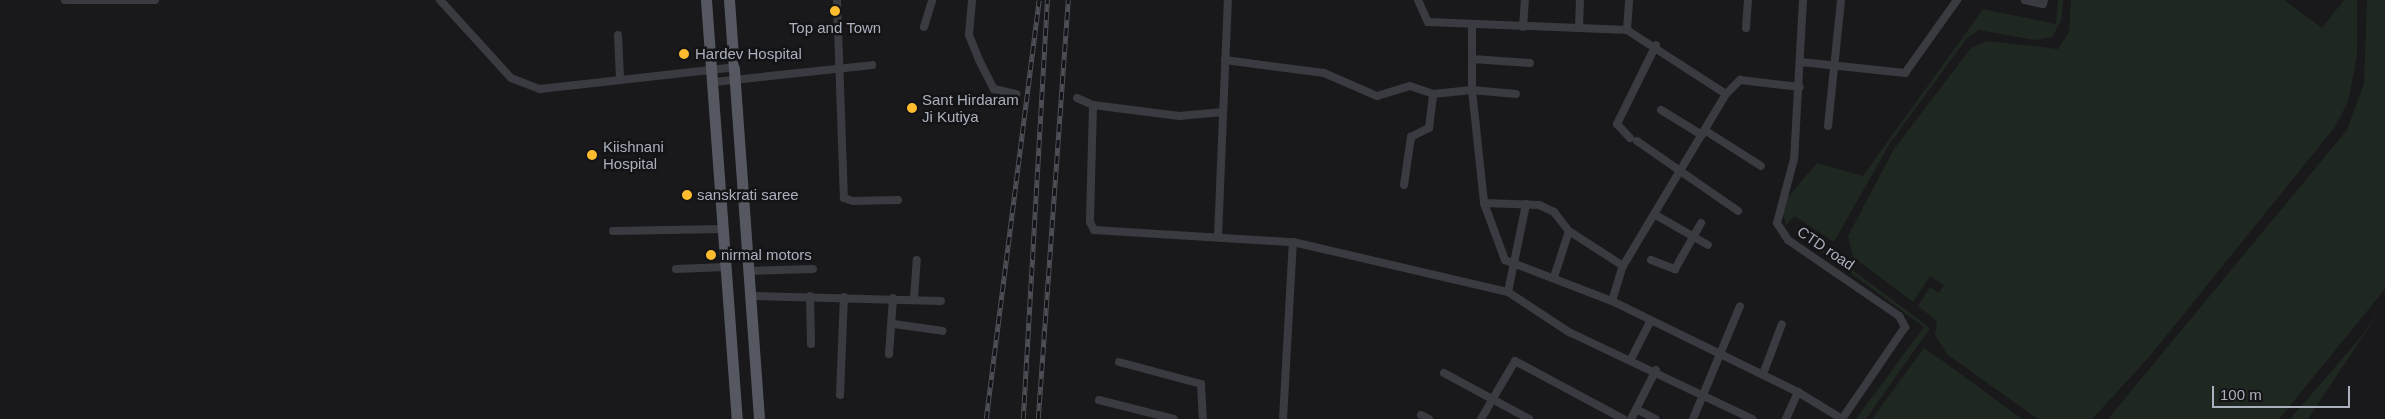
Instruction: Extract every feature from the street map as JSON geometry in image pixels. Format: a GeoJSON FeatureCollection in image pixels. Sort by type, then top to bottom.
{"type":"FeatureCollection","features":[{"type":"Feature","properties":{"kind":"main road"},"geometry":{"type":"LineString","coordinates":[[706,0],[714,82],[737,419]]}},
{"type":"Feature","properties":{"kind":"main road"},"geometry":{"type":"LineString","coordinates":[[730,0],[759,419]]}},
{"type":"Feature","properties":{"kind":"street"},"geometry":{"type":"LineString","coordinates":[[65,0],[155,0]]}},
{"type":"Feature","properties":{"kind":"street"},"geometry":{"type":"LineString","coordinates":[[440,0],[511,78],[524,84],[559,90],[620,77],[735,67]]}},
{"type":"Feature","properties":{"kind":"street"},"geometry":{"type":"LineString","coordinates":[[837,0],[844,198],[853,202],[898,200]]}},
{"type":"Feature","properties":{"kind":"street"},"geometry":{"type":"LineString","coordinates":[[924,27],[932,0]]}},
{"type":"Feature","properties":{"kind":"street"},"geometry":{"type":"LineString","coordinates":[[972,0],[969,35],[979,60],[994,89],[1016,94]]}},
{"type":"Feature","properties":{"kind":"street"},"geometry":{"type":"LineString","coordinates":[[1218,236],[1228,0]]}},
{"type":"Feature","properties":{"kind":"street"},"geometry":{"type":"LineString","coordinates":[[1418,0],[1428,22],[1472,26],[1627,30],[1656,45],[1726,94]]}},
{"type":"Feature","properties":{"kind":"street"},"geometry":{"type":"LineString","coordinates":[[1523,27],[1525,0]]}},
{"type":"Feature","properties":{"kind":"street"},"geometry":{"type":"LineString","coordinates":[[1579,28],[1580,0]]}},
{"type":"Feature","properties":{"kind":"street"},"geometry":{"type":"LineString","coordinates":[[1627,30],[1629,0]]}},
{"type":"Feature","properties":{"kind":"street"},"geometry":{"type":"LineString","coordinates":[[1746,28],[1748,0]]}},
{"type":"Feature","properties":{"kind":"street","name":"CTD road"},"geometry":{"type":"LineString","coordinates":[[1803,0],[1802,62],[1794,159],[1776,213],[1780,231],[1899,316],[1905,327],[1842,419]]}},
{"type":"Feature","properties":{"kind":"street"},"geometry":{"type":"LineString","coordinates":[[1828,126],[1841,0]]}},
{"type":"Feature","properties":{"kind":"street"},"geometry":{"type":"LineString","coordinates":[[1802,62],[1905,73],[1957,0]]}},
{"type":"Feature","properties":{"kind":"street"},"geometry":{"type":"LineString","coordinates":[[2025,0],[2043,4],[2044,0]]}},
{"type":"Feature","properties":{"kind":"street"},"geometry":{"type":"LineString","coordinates":[[1472,26],[1472,90],[1484,203],[1503,257],[1512,264],[1554,277],[1612,301],[1720,356],[1763,374],[1798,392],[1842,419]]}},
{"type":"Feature","properties":{"kind":"street"},"geometry":{"type":"LineString","coordinates":[[618,35],[620,77]]}},
{"type":"Feature","properties":{"kind":"street"},"geometry":{"type":"LineString","coordinates":[[1656,45],[1617,124],[1634,139],[1738,211]]}},
{"type":"Feature","properties":{"kind":"street"},"geometry":{"type":"LineString","coordinates":[[1472,59],[1530,64]]}},
{"type":"Feature","properties":{"kind":"street"},"geometry":{"type":"LineString","coordinates":[[1225,60],[1324,73],[1378,96],[1410,86],[1432,94],[1472,90],[1516,94]]}},
{"type":"Feature","properties":{"kind":"street"},"geometry":{"type":"LineString","coordinates":[[714,82],[872,66]]}},
{"type":"Feature","properties":{"kind":"street"},"geometry":{"type":"LineString","coordinates":[[1612,301],[1623,266],[1726,94],[1740,80],[1800,87]]}},
{"type":"Feature","properties":{"kind":"street"},"geometry":{"type":"LineString","coordinates":[[1404,185],[1412,137],[1429,128],[1432,122],[1432,94]]}},
{"type":"Feature","properties":{"kind":"street"},"geometry":{"type":"LineString","coordinates":[[1077,98],[1093,105],[1179,116],[1223,112]]}},
{"type":"Feature","properties":{"kind":"street"},"geometry":{"type":"LineString","coordinates":[[1093,105],[1090,222],[1094,230],[1293,242],[1508,292],[1570,332],[1656,370],[1752,419]]}},
{"type":"Feature","properties":{"kind":"street"},"geometry":{"type":"LineString","coordinates":[[1662,110],[1761,166]]}},
{"type":"Feature","properties":{"kind":"street"},"geometry":{"type":"LineString","coordinates":[[1484,203],[1526,204],[1554,212],[1569,231],[1623,266]]}},
{"type":"Feature","properties":{"kind":"street"},"geometry":{"type":"LineString","coordinates":[[1508,292],[1512,264],[1526,204]]}},
{"type":"Feature","properties":{"kind":"street"},"geometry":{"type":"LineString","coordinates":[[1654,214],[1708,245]]}},
{"type":"Feature","properties":{"kind":"street"},"geometry":{"type":"LineString","coordinates":[[1651,260],[1675,269],[1701,223]]}},
{"type":"Feature","properties":{"kind":"street"},"geometry":{"type":"LineString","coordinates":[[613,231],[724,229]]}},
{"type":"Feature","properties":{"kind":"street"},"geometry":{"type":"LineString","coordinates":[[1554,277],[1569,231]]}},
{"type":"Feature","properties":{"kind":"street"},"geometry":{"type":"LineString","coordinates":[[1283,419],[1293,242]]}},
{"type":"Feature","properties":{"kind":"street"},"geometry":{"type":"LineString","coordinates":[[914,299],[917,260]]}},
{"type":"Feature","properties":{"kind":"street"},"geometry":{"type":"LineString","coordinates":[[676,269],[726,267]]}},
{"type":"Feature","properties":{"kind":"street"},"geometry":{"type":"LineString","coordinates":[[749,271],[814,269]]}},
{"type":"Feature","properties":{"kind":"street"},"geometry":{"type":"LineString","coordinates":[[750,296],[894,298],[941,301]]}},
{"type":"Feature","properties":{"kind":"street"},"geometry":{"type":"LineString","coordinates":[[810,296],[811,344]]}},
{"type":"Feature","properties":{"kind":"street"},"geometry":{"type":"LineString","coordinates":[[840,394],[844,297]]}},
{"type":"Feature","properties":{"kind":"street"},"geometry":{"type":"LineString","coordinates":[[889,354],[894,324],[894,298]]}},
{"type":"Feature","properties":{"kind":"street"},"geometry":{"type":"LineString","coordinates":[[1693,419],[1740,306]]}},
{"type":"Feature","properties":{"kind":"street"},"geometry":{"type":"LineString","coordinates":[[1631,359],[1650,322]]}},
{"type":"Feature","properties":{"kind":"street"},"geometry":{"type":"LineString","coordinates":[[894,324],[943,331]]}},
{"type":"Feature","properties":{"kind":"street"},"geometry":{"type":"LineString","coordinates":[[1763,374],[1782,324]]}},
{"type":"Feature","properties":{"kind":"street"},"geometry":{"type":"LineString","coordinates":[[1480,419],[1515,360],[1623,419]]}},
{"type":"Feature","properties":{"kind":"street"},"geometry":{"type":"LineString","coordinates":[[1119,362],[1201,384],[1203,419]]}},
{"type":"Feature","properties":{"kind":"street"},"geometry":{"type":"LineString","coordinates":[[1631,419],[1656,370]]}},
{"type":"Feature","properties":{"kind":"street"},"geometry":{"type":"LineString","coordinates":[[1444,373],[1529,419]]}},
{"type":"Feature","properties":{"kind":"street"},"geometry":{"type":"LineString","coordinates":[[1786,419],[1798,392]]}},
{"type":"Feature","properties":{"kind":"street"},"geometry":{"type":"LineString","coordinates":[[1099,400],[1157,417],[1174,419]]}},
{"type":"Feature","properties":{"kind":"street"},"geometry":{"type":"LineString","coordinates":[[1636,409],[1656,419]]}},
{"type":"Feature","properties":{"kind":"street"},"geometry":{"type":"LineString","coordinates":[[1421,415],[1429,419]]}},
{"type":"Feature","properties":{"kind":"shaded area"},"geometry":{"type":"Polygon","coordinates":[[[2058,0],[2063,0],[2061,21],[2052,37],[2035,40],[1979,30],[1967,38],[1890,143],[1834,242],[1794,216],[1786,226],[1781,205],[1817,163],[1863,176],[1983,9],[2056,24],[2058,0]]]}},
{"type":"Feature","properties":{"kind":"shaded area"},"geometry":{"type":"Polygon","coordinates":[[[2071,0],[2284,0],[2322,28],[2344,0],[2357,0],[2357,55],[2348,102],[2334,128],[2149,357],[2092,419],[2038,419],[1947,354],[1935,335],[1937,321],[1918,306],[1930,287],[1939,293],[1944,285],[1930,276],[1913,302],[1853,257],[1848,236],[1894,149],[1971,48],[1987,41],[2058,49],[2069,32],[2071,0]]]}},
{"type":"Feature","properties":{"kind":"shaded area"},"geometry":{"type":"Polygon","coordinates":[[[2367,0],[2385,0],[2385,289],[2279,419],[2108,419],[2347,130],[2364,84],[2367,0]]]}},
{"type":"Feature","properties":{"kind":"shaded area"},"geometry":{"type":"Polygon","coordinates":[[[1798,229],[1930,328],[1866,419],[1856,419],[1924,327],[1795,232],[1798,229]]]}},
{"type":"Feature","properties":{"kind":"shaded area"},"geometry":{"type":"Polygon","coordinates":[[[2385,303],[2308,419],[2290,419],[2361,337],[2385,303]]]}},
{"type":"Feature","properties":{"kind":"shaded area"},"geometry":{"type":"Polygon","coordinates":[[[1924,348],[1943,361],[2022,419],[1872,419],[1924,348]]]}},
{"type":"Feature","properties":{"kind":"railway"},"geometry":{"type":"LineString","coordinates":[[986,419],[1039,0]]}},
{"type":"Feature","properties":{"kind":"railway"},"geometry":{"type":"LineString","coordinates":[[1023,419],[1047,0]]}},
{"type":"Feature","properties":{"kind":"railway"},"geometry":{"type":"LineString","coordinates":[[1038,419],[1068,0]]}},
{"type":"Feature","properties":{"kind":"place","name":"Top and Town"},"geometry":{"type":"Point","coordinates":[835,11]}},
{"type":"Feature","properties":{"kind":"place","name":"Hardev Hospital"},"geometry":{"type":"Point","coordinates":[684,54]}},
{"type":"Feature","properties":{"kind":"place","name":"Sant Hirdaram Ji Kutiya"},"geometry":{"type":"Point","coordinates":[912,108]}},
{"type":"Feature","properties":{"kind":"place","name":"Kiishnani Hospital"},"geometry":{"type":"Point","coordinates":[592,155]}},
{"type":"Feature","properties":{"kind":"place","name":"sanskrati saree"},"geometry":{"type":"Point","coordinates":[687,195]}},
{"type":"Feature","properties":{"kind":"place","name":"nirmal motors"},"geometry":{"type":"Point","coordinates":[711,255]}}]}
